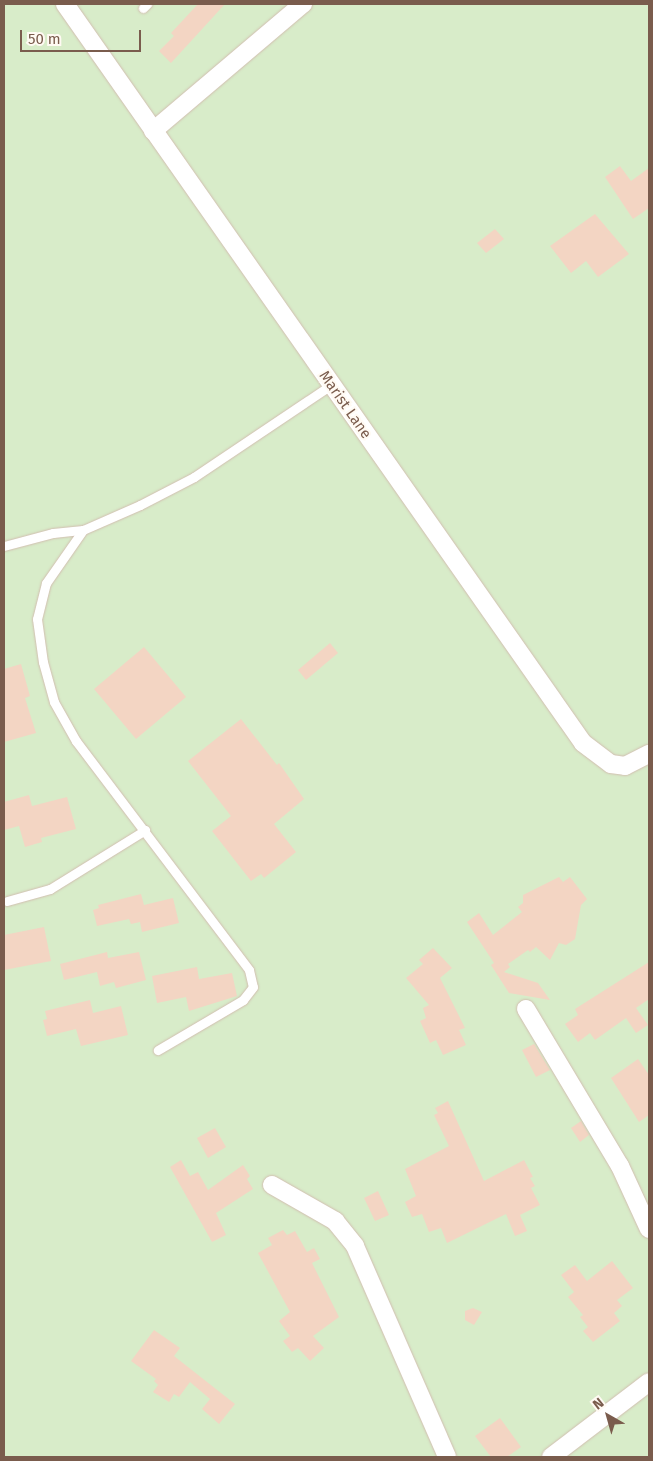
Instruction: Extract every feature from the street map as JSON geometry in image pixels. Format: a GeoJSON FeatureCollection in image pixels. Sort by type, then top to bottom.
{"type":"FeatureCollection","features":[{"type":"Feature","properties":{"kind":"street","name":"Marist Lane"},"geometry":{"type":"LineString","coordinates":[[65,4],[583,743],[611,764],[625,766],[649,754]]}},
{"type":"Feature","properties":{"kind":"street"},"geometry":{"type":"LineString","coordinates":[[153,131],[303,4]]}},
{"type":"Feature","properties":{"kind":"street"},"geometry":{"type":"LineString","coordinates":[[526,1009],[620,1166],[649,1229]]}},
{"type":"Feature","properties":{"kind":"street"},"geometry":{"type":"LineString","coordinates":[[272,1185],[335,1221],[355,1246],[447,1457]]}},
{"type":"Feature","properties":{"kind":"street"},"geometry":{"type":"LineString","coordinates":[[551,1457],[649,1382]]}},
{"type":"Feature","properties":{"kind":"lane"},"geometry":{"type":"LineString","coordinates":[[4,546],[53,533],[83,530],[194,477],[331,385]]}},
{"type":"Feature","properties":{"kind":"lane"},"geometry":{"type":"LineString","coordinates":[[83,530],[46,583],[37,618],[42,662],[54,702],[76,741],[249,970],[253,987],[244,1000],[158,1050]]}},
{"type":"Feature","properties":{"kind":"lane"},"geometry":{"type":"LineString","coordinates":[[7,901],[50,889],[145,830]]}},
{"type":"Feature","properties":{"kind":"green space"},"geometry":{"type":"Polygon","coordinates":[[[4,4],[649,4],[649,1457],[4,1457],[4,4]]]}},
{"type":"Feature","properties":{"kind":"building"},"geometry":{"type":"Polygon","coordinates":[[[198,4],[225,4],[171,63],[159,51],[174,36],[171,33],[198,4]]]}},
{"type":"Feature","properties":{"kind":"building"},"geometry":{"type":"Polygon","coordinates":[[[620,166],[631,181],[649,168],[649,208],[633,219],[605,177],[620,166]]]}},
{"type":"Feature","properties":{"kind":"building"},"geometry":{"type":"Polygon","coordinates":[[[595,214],[629,254],[598,277],[586,261],[571,273],[550,246],[595,214]]]}},
{"type":"Feature","properties":{"kind":"building"},"geometry":{"type":"Polygon","coordinates":[[[495,229],[504,239],[486,253],[477,243],[495,229]]]}},
{"type":"Feature","properties":{"kind":"building"},"geometry":{"type":"Polygon","coordinates":[[[330,643],[338,653],[306,680],[298,670],[330,643]]]}},
{"type":"Feature","properties":{"kind":"building"},"geometry":{"type":"Polygon","coordinates":[[[144,647],[186,697],[136,739],[94,689],[144,647]]]}},
{"type":"Feature","properties":{"kind":"building"},"geometry":{"type":"Polygon","coordinates":[[[21,664],[30,696],[25,698],[36,733],[4,742],[4,669],[21,664]]]}},
{"type":"Feature","properties":{"kind":"building"},"geometry":{"type":"Polygon","coordinates":[[[241,719],[277,765],[279,763],[304,799],[274,824],[296,852],[264,878],[261,874],[251,881],[212,831],[231,816],[188,761],[241,719]]]}},
{"type":"Feature","properties":{"kind":"building"},"geometry":{"type":"Polygon","coordinates":[[[29,795],[32,806],[67,797],[76,829],[41,838],[42,842],[25,847],[19,826],[4,830],[4,802],[29,795]]]}},
{"type":"Feature","properties":{"kind":"building"},"geometry":{"type":"Polygon","coordinates":[[[559,877],[563,882],[570,877],[587,899],[581,905],[575,939],[566,945],[559,943],[550,960],[536,947],[530,952],[528,950],[508,964],[510,967],[504,972],[538,983],[550,1000],[509,993],[491,965],[494,963],[467,922],[479,913],[493,935],[522,912],[518,907],[523,903],[523,895],[559,877]]]}},
{"type":"Feature","properties":{"kind":"building"},"geometry":{"type":"Polygon","coordinates":[[[141,894],[144,905],[173,898],[179,923],[142,932],[140,922],[131,924],[129,919],[97,926],[93,910],[99,908],[98,905],[141,894]]]}},
{"type":"Feature","properties":{"kind":"building"},"geometry":{"type":"Polygon","coordinates":[[[44,927],[51,961],[4,970],[4,935],[44,927]]]}},
{"type":"Feature","properties":{"kind":"building"},"geometry":{"type":"Polygon","coordinates":[[[433,948],[452,968],[440,978],[465,1028],[459,1030],[466,1045],[443,1055],[436,1040],[430,1043],[420,1021],[426,1018],[423,1008],[429,1005],[406,978],[423,964],[419,960],[433,948]]]}},
{"type":"Feature","properties":{"kind":"building"},"geometry":{"type":"Polygon","coordinates":[[[107,952],[108,958],[139,952],[146,980],[116,988],[114,982],[100,986],[97,972],[64,980],[60,964],[107,952]]]}},
{"type":"Feature","properties":{"kind":"building"},"geometry":{"type":"Polygon","coordinates":[[[649,962],[649,999],[636,1008],[648,1025],[636,1033],[626,1018],[595,1040],[590,1033],[578,1042],[565,1024],[578,1015],[575,1009],[649,962]]]}},
{"type":"Feature","properties":{"kind":"building"},"geometry":{"type":"Polygon","coordinates":[[[197,967],[199,979],[232,973],[237,996],[189,1011],[186,997],[157,1003],[152,976],[197,967]]]}},
{"type":"Feature","properties":{"kind":"building"},"geometry":{"type":"Polygon","coordinates":[[[90,1000],[93,1013],[121,1006],[128,1035],[81,1046],[76,1029],[47,1036],[43,1020],[47,1019],[45,1011],[90,1000]]]}},
{"type":"Feature","properties":{"kind":"building"},"geometry":{"type":"Polygon","coordinates":[[[534,1044],[550,1070],[536,1077],[522,1050],[534,1044]]]}},
{"type":"Feature","properties":{"kind":"building"},"geometry":{"type":"Polygon","coordinates":[[[638,1059],[649,1075],[649,1115],[639,1122],[611,1078],[638,1059]]]}},
{"type":"Feature","properties":{"kind":"building"},"geometry":{"type":"Polygon","coordinates":[[[448,1101],[484,1181],[524,1160],[533,1177],[530,1178],[535,1186],[531,1188],[540,1205],[520,1215],[527,1231],[515,1236],[506,1214],[447,1243],[441,1228],[429,1232],[422,1214],[412,1217],[405,1202],[416,1196],[405,1169],[449,1146],[434,1115],[438,1113],[435,1108],[448,1101]]]}},
{"type":"Feature","properties":{"kind":"building"},"geometry":{"type":"Polygon","coordinates":[[[581,1121],[589,1135],[580,1142],[571,1128],[581,1121]]]}},
{"type":"Feature","properties":{"kind":"building"},"geometry":{"type":"Polygon","coordinates":[[[215,1128],[226,1147],[208,1158],[197,1138],[215,1128]]]}},
{"type":"Feature","properties":{"kind":"building"},"geometry":{"type":"Polygon","coordinates":[[[181,1160],[190,1176],[198,1172],[208,1190],[243,1165],[250,1176],[247,1179],[253,1189],[216,1213],[226,1235],[212,1242],[170,1167],[181,1160]]]}},
{"type":"Feature","properties":{"kind":"building"},"geometry":{"type":"Polygon","coordinates":[[[378,1191],[389,1215],[375,1221],[364,1198],[378,1191]]]}},
{"type":"Feature","properties":{"kind":"building"},"geometry":{"type":"Polygon","coordinates":[[[283,1230],[287,1235],[295,1231],[307,1252],[314,1248],[320,1259],[312,1263],[339,1317],[313,1336],[324,1348],[310,1361],[298,1348],[292,1352],[283,1341],[290,1336],[279,1321],[290,1312],[258,1253],[272,1245],[268,1238],[283,1230]]]}},
{"type":"Feature","properties":{"kind":"building"},"geometry":{"type":"Polygon","coordinates":[[[612,1261],[633,1288],[617,1300],[622,1306],[614,1313],[620,1321],[593,1342],[583,1331],[588,1327],[580,1317],[583,1315],[568,1297],[574,1292],[561,1275],[575,1265],[587,1281],[612,1261]]]}},
{"type":"Feature","properties":{"kind":"building"},"geometry":{"type":"Polygon","coordinates":[[[473,1308],[482,1312],[474,1325],[465,1320],[465,1311],[473,1308]]]}},
{"type":"Feature","properties":{"kind":"building"},"geometry":{"type":"Polygon","coordinates":[[[154,1330],[180,1348],[174,1356],[235,1404],[219,1424],[202,1409],[210,1399],[190,1382],[179,1397],[174,1394],[169,1402],[153,1392],[158,1385],[154,1381],[156,1379],[131,1361],[154,1330]]]}},
{"type":"Feature","properties":{"kind":"building"},"geometry":{"type":"Polygon","coordinates":[[[500,1418],[521,1447],[507,1457],[491,1457],[475,1436],[500,1418]]]}}]}
